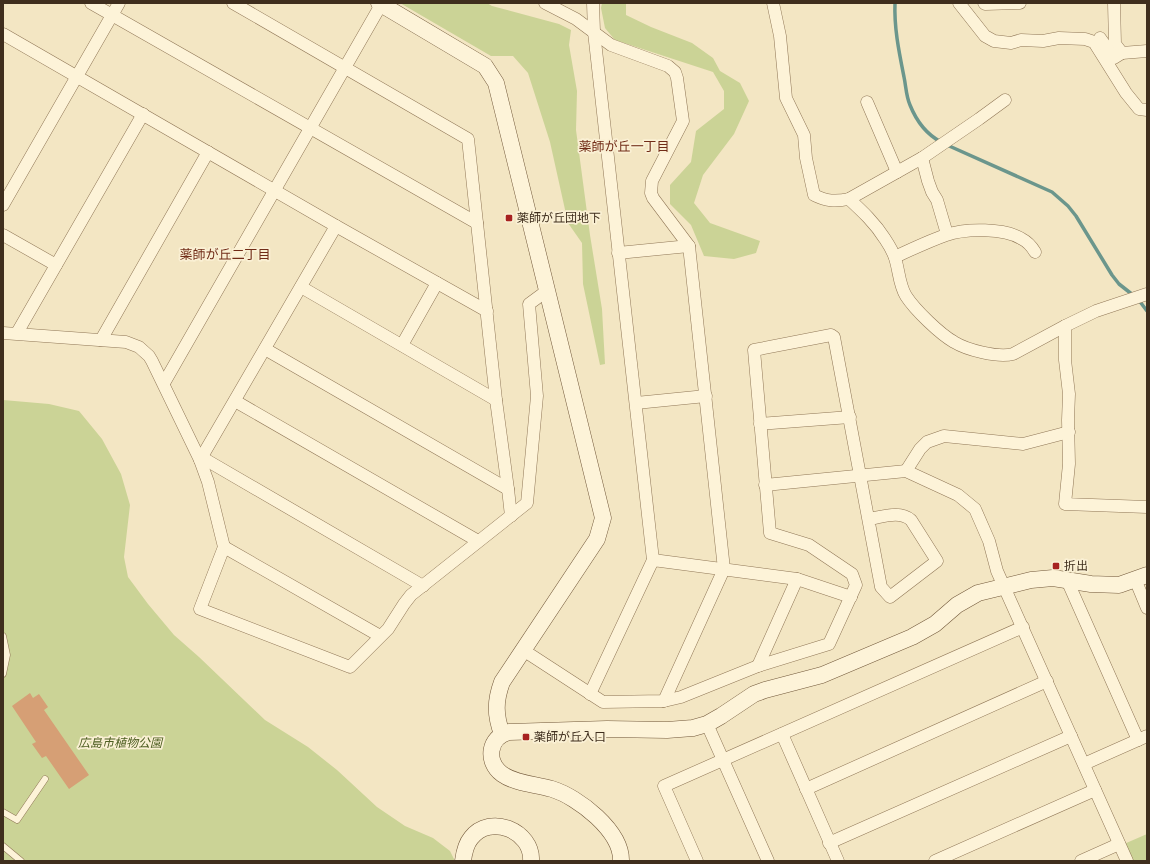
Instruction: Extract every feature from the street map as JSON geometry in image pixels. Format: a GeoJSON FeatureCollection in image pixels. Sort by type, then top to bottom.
{"type":"FeatureCollection","features":[{"type":"Feature","properties":{"kind":"street"},"geometry":{"type":"LineString","coordinates":[[91,3],[477,223]]}},
{"type":"Feature","properties":{"kind":"street"},"geometry":{"type":"LineString","coordinates":[[3,205],[119,3]]}},
{"type":"Feature","properties":{"kind":"street"},"geometry":{"type":"LineString","coordinates":[[233,3],[468,139],[510,516]]}},
{"type":"Feature","properties":{"kind":"street"},"geometry":{"type":"LineString","coordinates":[[164,383],[381,3],[485,66],[496,82],[603,518],[597,539],[502,682],[496,701],[496,716],[502,734]]}},
{"type":"Feature","properties":{"kind":"street"},"geometry":{"type":"LineString","coordinates":[[545,3],[576,18],[611,45],[668,66],[675,72],[678,86],[683,121],[652,181],[651,193],[653,198],[689,246],[724,569],[664,701]]}},
{"type":"Feature","properties":{"kind":"street"},"geometry":{"type":"LineString","coordinates":[[590,694],[653,560],[594,32],[593,3]]}},
{"type":"Feature","properties":{"kind":"street"},"geometry":{"type":"LineString","coordinates":[[772,3],[780,36],[786,98],[804,135],[806,158],[814,195],[828,200],[839,201],[848,199],[922,158],[980,119],[1005,100]]}},
{"type":"Feature","properties":{"kind":"street"},"geometry":{"type":"LineString","coordinates":[[959,3],[985,36],[994,41],[1011,43],[1021,40],[1043,41],[1059,38],[1085,39],[1094,42],[1126,93],[1139,109],[1147,110]]}},
{"type":"Feature","properties":{"kind":"street"},"geometry":{"type":"LineString","coordinates":[[984,3],[1020,3]]}},
{"type":"Feature","properties":{"kind":"street"},"geometry":{"type":"LineString","coordinates":[[1114,3],[1115,44],[1122,53]]}},
{"type":"Feature","properties":{"kind":"street"},"geometry":{"type":"LineString","coordinates":[[1085,39],[1092,35],[1100,38],[1114,58],[1122,53],[1147,51]]}},
{"type":"Feature","properties":{"kind":"street"},"geometry":{"type":"LineString","coordinates":[[5,39],[76,76],[487,311]]}},
{"type":"Feature","properties":{"kind":"street"},"geometry":{"type":"LineString","coordinates":[[867,102],[897,172]]}},
{"type":"Feature","properties":{"kind":"street"},"geometry":{"type":"LineString","coordinates":[[17,333],[142,114]]}},
{"type":"Feature","properties":{"kind":"street"},"geometry":{"type":"LineString","coordinates":[[101,340],[208,152]]}},
{"type":"Feature","properties":{"kind":"street"},"geometry":{"type":"LineString","coordinates":[[922,158],[947,234]]}},
{"type":"Feature","properties":{"kind":"street"},"geometry":{"type":"LineString","coordinates":[[848,199],[875,225],[895,257],[905,295],[943,334],[962,346],[988,354],[1006,356],[1013,354],[1064,326],[1096,311],[1142,296]]}},
{"type":"Feature","properties":{"kind":"street"},"geometry":{"type":"LineString","coordinates":[[200,459],[336,226]]}},
{"type":"Feature","properties":{"kind":"street"},"geometry":{"type":"LineString","coordinates":[[895,257],[947,234],[961,231],[986,230],[1005,233],[1024,240],[1035,252]]}},
{"type":"Feature","properties":{"kind":"street"},"geometry":{"type":"LineString","coordinates":[[3,235],[56,265]]}},
{"type":"Feature","properties":{"kind":"street"},"geometry":{"type":"LineString","coordinates":[[618,253],[689,246]]}},
{"type":"Feature","properties":{"kind":"street"},"geometry":{"type":"LineString","coordinates":[[402,345],[437,283]]}},
{"type":"Feature","properties":{"kind":"street"},"geometry":{"type":"LineString","coordinates":[[301,287],[496,400]]}},
{"type":"Feature","properties":{"kind":"street"},"geometry":{"type":"LineString","coordinates":[[3,333],[126,342],[139,347],[149,356],[164,383],[200,459],[208,482],[224,547],[200,609],[350,667],[388,629],[411,595],[527,503],[537,396],[529,304],[548,290]]}},
{"type":"Feature","properties":{"kind":"street"},"geometry":{"type":"LineString","coordinates":[[1064,326],[1069,394],[1069,464],[1065,504],[1147,507]]}},
{"type":"Feature","properties":{"kind":"street"},"geometry":{"type":"LineString","coordinates":[[523,650],[603,702],[664,701],[681,697],[758,666],[829,644],[856,585],[855,578],[852,574],[809,545],[770,533],[754,350],[830,335],[834,337],[881,587],[890,597],[937,561],[911,520],[906,516],[900,514],[869,519]]}},
{"type":"Feature","properties":{"kind":"street"},"geometry":{"type":"LineString","coordinates":[[265,348],[508,489]]}},
{"type":"Feature","properties":{"kind":"street"},"geometry":{"type":"LineString","coordinates":[[636,403],[706,396]]}},
{"type":"Feature","properties":{"kind":"street"},"geometry":{"type":"LineString","coordinates":[[235,401],[478,542]]}},
{"type":"Feature","properties":{"kind":"street"},"geometry":{"type":"LineString","coordinates":[[760,424],[850,417]]}},
{"type":"Feature","properties":{"kind":"street"},"geometry":{"type":"LineString","coordinates":[[906,472],[920,449],[927,442],[944,436],[1023,444],[1069,432]]}},
{"type":"Feature","properties":{"kind":"street"},"geometry":{"type":"LineString","coordinates":[[200,459],[423,586]]}},
{"type":"Feature","properties":{"kind":"street"},"geometry":{"type":"LineString","coordinates":[[765,485],[906,472],[958,495],[975,509],[990,541],[997,571],[1127,861]]}},
{"type":"Feature","properties":{"kind":"street"},"geometry":{"type":"LineString","coordinates":[[224,547],[380,636]]}},
{"type":"Feature","properties":{"kind":"street"},"geometry":{"type":"LineString","coordinates":[[653,560],[797,579],[851,597]]}},
{"type":"Feature","properties":{"kind":"street"},"geometry":{"type":"LineString","coordinates":[[621,861],[619,848],[608,830],[585,807],[562,793],[510,778],[497,770],[493,764],[491,752],[496,739],[502,734],[509,732],[607,729],[667,730],[693,728],[707,724],[754,694],[822,675],[912,637],[935,624],[957,605],[978,593],[1031,580],[1053,578],[1091,584],[1120,585],[1141,577],[1147,608]]}},
{"type":"Feature","properties":{"kind":"street"},"geometry":{"type":"LineString","coordinates":[[758,666],[797,579]]}},
{"type":"Feature","properties":{"kind":"street"},"geometry":{"type":"LineString","coordinates":[[1067,580],[1142,738],[1084,764]]}},
{"type":"Feature","properties":{"kind":"street"},"geometry":{"type":"LineString","coordinates":[[698,861],[664,786],[1022,627]]}},
{"type":"Feature","properties":{"kind":"street"},"geometry":{"type":"LineString","coordinates":[[806,789],[1047,681]]}},
{"type":"Feature","properties":{"kind":"street"},"geometry":{"type":"LineString","coordinates":[[707,724],[768,861]]}},
{"type":"Feature","properties":{"kind":"street"},"geometry":{"type":"LineString","coordinates":[[782,734],[838,861]]}},
{"type":"Feature","properties":{"kind":"street"},"geometry":{"type":"LineString","coordinates":[[829,843],[1071,736]]}},
{"type":"Feature","properties":{"kind":"street"},"geometry":{"type":"LineString","coordinates":[[935,861],[1095,790]]}},
{"type":"Feature","properties":{"kind":"street"},"geometry":{"type":"LineString","coordinates":[[463,861],[465,850],[471,837],[481,829],[492,826],[507,827],[520,834],[528,845],[531,856],[530,861]]}},
{"type":"Feature","properties":{"kind":"street"},"geometry":{"type":"LineString","coordinates":[[1081,861],[1119,844]]}},
{"type":"Feature","properties":{"kind":"lane"},"geometry":{"type":"LineString","coordinates":[[3,636],[7,655],[3,674]]}},
{"type":"Feature","properties":{"kind":"lane"},"geometry":{"type":"LineString","coordinates":[[3,812],[17,820],[45,779]]}},
{"type":"Feature","properties":{"kind":"lane"},"geometry":{"type":"LineString","coordinates":[[3,846],[22,861]]}},
{"type":"Feature","properties":{"kind":"green space"},"geometry":{"type":"Polygon","coordinates":[[[400,3],[487,3],[492,6],[559,24],[571,30],[569,45],[577,91],[576,130],[590,235],[602,309],[605,364],[600,365],[583,284],[582,243],[568,223],[550,142],[528,73],[513,56],[491,56],[400,3]]]}},
{"type":"Feature","properties":{"kind":"green space"},"geometry":{"type":"Polygon","coordinates":[[[602,3],[626,3],[626,15],[651,27],[692,43],[713,58],[720,71],[740,83],[749,101],[734,134],[703,175],[694,203],[710,223],[760,241],[756,253],[734,259],[704,256],[691,225],[670,204],[670,185],[691,162],[696,131],[724,109],[724,91],[713,72],[615,40],[605,28],[601,8],[602,3]]]}},
{"type":"Feature","properties":{"kind":"green space","name":"広島市植物公園"},"geometry":{"type":"Polygon","coordinates":[[[3,400],[49,404],[79,411],[102,439],[121,474],[130,505],[124,557],[128,577],[148,604],[174,635],[265,720],[308,747],[337,770],[377,807],[405,826],[433,838],[450,851],[455,861],[3,861],[3,400]]]}},
{"type":"Feature","properties":{"kind":"green space"},"geometry":{"type":"Polygon","coordinates":[[[1147,834],[1147,861],[1132,861],[1124,844],[1147,834]]]}},
{"type":"Feature","properties":{"kind":"building"},"geometry":{"type":"Polygon","coordinates":[[[30,693],[33,698],[39,694],[48,707],[44,710],[89,775],[69,789],[46,756],[42,758],[32,744],[36,742],[12,706],[30,693]]]}},
{"type":"Feature","properties":{"kind":"waterway"},"geometry":{"type":"LineString","coordinates":[[895,3],[897,40],[909,102],[912,111],[922,126],[941,142]]}},
{"type":"Feature","properties":{"kind":"waterway"},"geometry":{"type":"LineString","coordinates":[[947,145],[1052,192],[1068,206],[1076,216],[1119,284],[1133,295]]}},
{"type":"Feature","properties":{"kind":"waterway"},"geometry":{"type":"LineString","coordinates":[[1138,299],[1147,311]]}},
{"type":"Feature","properties":{"kind":"place","name":"薬師が丘団地下"},"geometry":{"type":"Point","coordinates":[509,218]}},
{"type":"Feature","properties":{"kind":"place","name":"折出"},"geometry":{"type":"Point","coordinates":[1056,566]}},
{"type":"Feature","properties":{"kind":"place","name":"薬師が丘入口"},"geometry":{"type":"Point","coordinates":[526,737]}},
{"type":"Feature","properties":{"kind":"district","name":"薬師が丘一丁目"},"geometry":{"type":"Point","coordinates":[624,146]}},
{"type":"Feature","properties":{"kind":"district","name":"薬師が丘二丁目"},"geometry":{"type":"Point","coordinates":[225,254]}}]}
